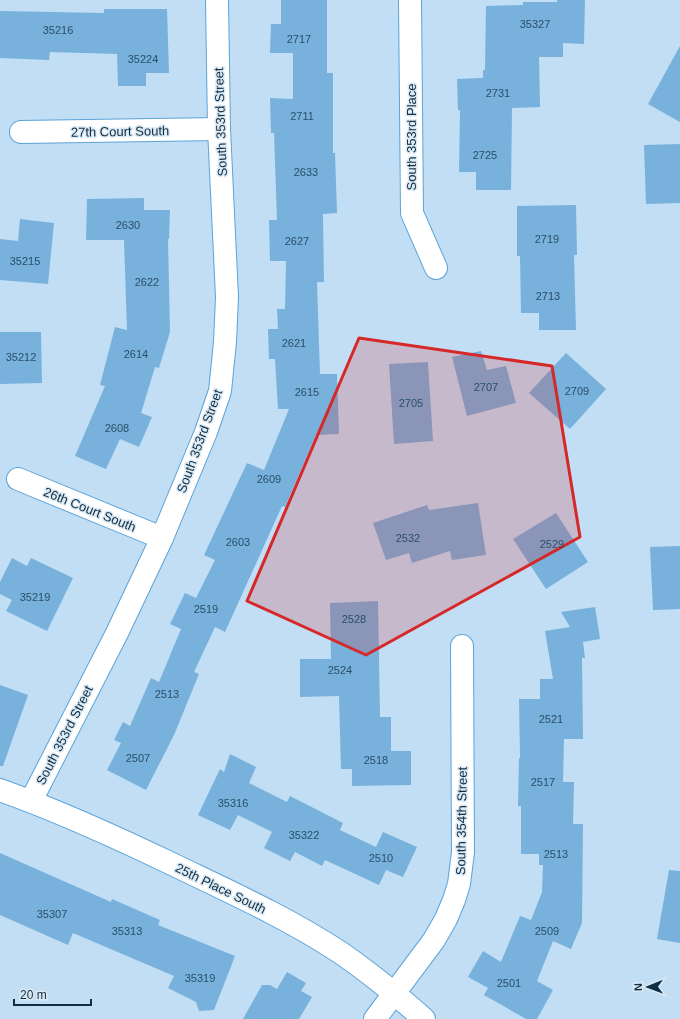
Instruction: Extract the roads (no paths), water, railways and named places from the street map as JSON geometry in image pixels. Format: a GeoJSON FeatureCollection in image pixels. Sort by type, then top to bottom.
{"type":"FeatureCollection","features":[{"type":"Feature","properties":{"kind":"street","name":"South 353rd Street"},"geometry":{"type":"LineString","coordinates":[[31,801],[117,633],[162,538],[206,432],[220,391],[225,342],[227,297],[219,129],[217,0]]}},
{"type":"Feature","properties":{"kind":"street","name":"South 353rd Place"},"geometry":{"type":"LineString","coordinates":[[410,0],[412,213],[436,268]]}},
{"type":"Feature","properties":{"kind":"street","name":"27th Court South"},"geometry":{"type":"LineString","coordinates":[[21,132],[219,129]]}},
{"type":"Feature","properties":{"kind":"street","name":"26th Court South"},"geometry":{"type":"LineString","coordinates":[[18,479],[162,538]]}},
{"type":"Feature","properties":{"kind":"street","name":"South 354th Street"},"geometry":{"type":"LineString","coordinates":[[375,1019],[434,940],[449,913],[459,884],[462,852],[462,646]]}},
{"type":"Feature","properties":{"kind":"street","name":"25th Place South"},"geometry":{"type":"LineString","coordinates":[[0,790],[31,801],[133,846],[285,920],[341,954],[394,993],[424,1019]]}}]}
